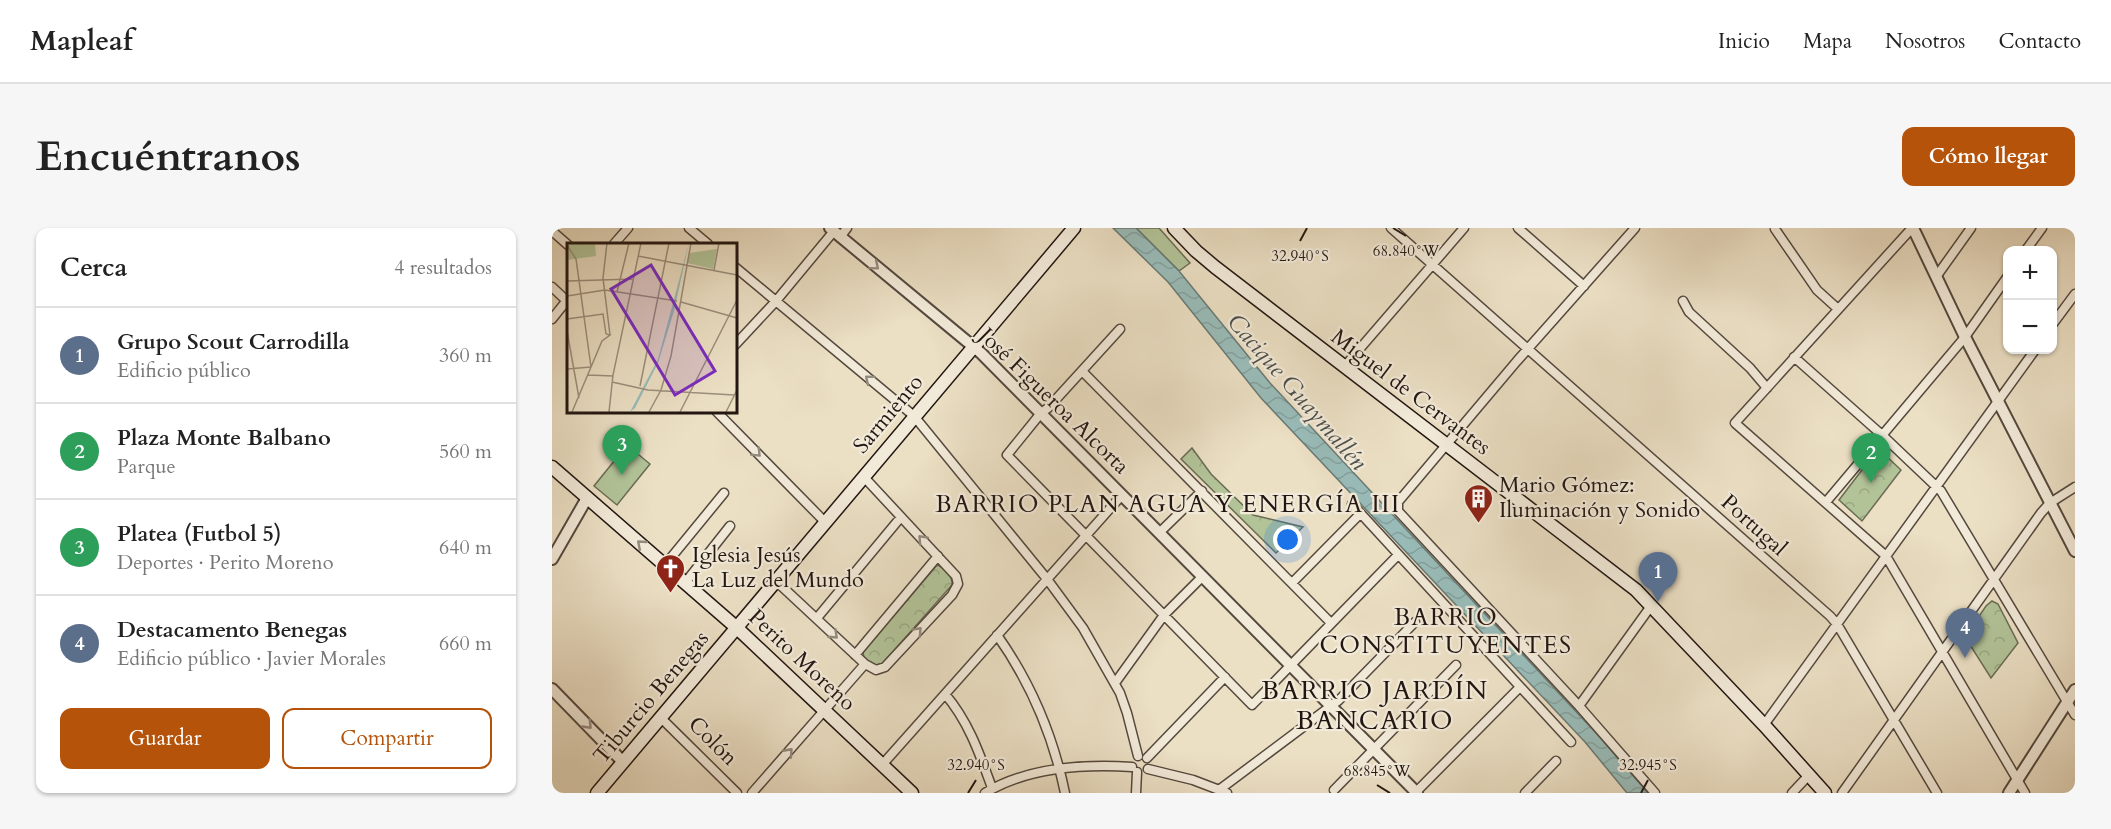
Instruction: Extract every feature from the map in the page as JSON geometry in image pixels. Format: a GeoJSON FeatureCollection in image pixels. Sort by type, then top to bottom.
{"type":"FeatureCollection","features":[{"type":"Feature","properties":{"kind":"main road","name":"Sarmiento"},"geometry":{"type":"LineString","coordinates":[[737,628],[972,346],[1074,228]]}},
{"type":"Feature","properties":{"kind":"main road","name":"Miguel de Cervantes"},"geometry":{"type":"LineString","coordinates":[[1174,228],[1204,259],[1636,590],[1826,793]]}},
{"type":"Feature","properties":{"kind":"main road","name":"Perito Moreno"},"geometry":{"type":"LineString","coordinates":[[552,467],[737,628],[912,793]]}},
{"type":"Feature","properties":{"kind":"main road","name":"Tiburcio Benegas"},"geometry":{"type":"LineString","coordinates":[[597,793],[737,628]]}},
{"type":"Feature","properties":{"kind":"street"},"geometry":{"type":"LineString","coordinates":[[615,243],[628,228]]}},
{"type":"Feature","properties":{"kind":"street"},"geometry":{"type":"LineString","coordinates":[[689,228],[707,243]]}},
{"type":"Feature","properties":{"kind":"street","name":"Portugal"},"geometry":{"type":"LineString","coordinates":[[1391,228],[1529,348],[1837,624],[1937,793]]}},
{"type":"Feature","properties":{"kind":"street"},"geometry":{"type":"LineString","coordinates":[[1344,368],[1464,228]]}},
{"type":"Feature","properties":{"kind":"street"},"geometry":{"type":"LineString","coordinates":[[1518,228],[1584,286]]}},
{"type":"Feature","properties":{"kind":"street"},"geometry":{"type":"LineString","coordinates":[[1635,228],[1446,444],[1396,507],[1579,706],[1655,793]]}},
{"type":"Feature","properties":{"kind":"street"},"geometry":{"type":"LineString","coordinates":[[2025,793],[1886,556],[1736,423],[1912,228],[2075,551]]}},
{"type":"Feature","properties":{"kind":"street"},"geometry":{"type":"LineString","coordinates":[[1936,277],[1971,228]]}},
{"type":"Feature","properties":{"kind":"street"},"geometry":{"type":"LineString","coordinates":[[2029,246],[2042,228]]}},
{"type":"Feature","properties":{"kind":"street"},"geometry":{"type":"LineString","coordinates":[[1775,229],[1817,290],[1838,309]]}},
{"type":"Feature","properties":{"kind":"street"},"geometry":{"type":"LineString","coordinates":[[552,231],[567,244]]}},
{"type":"Feature","properties":{"kind":"street"},"geometry":{"type":"LineString","coordinates":[[736,344],[838,231]]}},
{"type":"Feature","properties":{"kind":"street","name":"José Figueroa Alcorta"},"geometry":{"type":"LineString","coordinates":[[838,231],[972,346],[1041,413],[1416,793]]}},
{"type":"Feature","properties":{"kind":"street"},"geometry":{"type":"LineString","coordinates":[[736,268],[914,416],[1047,579],[1083,628],[1115,683],[1142,757],[1149,764],[1148,769]]}},
{"type":"Feature","properties":{"kind":"street"},"geometry":{"type":"LineString","coordinates":[[1826,502],[1965,337],[2003,282]]}},
{"type":"Feature","properties":{"kind":"street"},"geometry":{"type":"LineString","coordinates":[[552,287],[567,300]]}},
{"type":"Feature","properties":{"kind":"street"},"geometry":{"type":"LineString","coordinates":[[2057,318],[2075,294]]}},
{"type":"Feature","properties":{"kind":"street"},"geometry":{"type":"LineString","coordinates":[[1683,301],[1689,312],[1750,368],[1767,388]]}},
{"type":"Feature","properties":{"kind":"street"},"geometry":{"type":"LineString","coordinates":[[552,319],[567,302]]}},
{"type":"Feature","properties":{"kind":"street"},"geometry":{"type":"LineString","coordinates":[[1120,329],[1041,413],[1007,455],[1252,705],[1398,555]]}},
{"type":"Feature","properties":{"kind":"street"},"geometry":{"type":"LineString","coordinates":[[1764,725],[2032,354]]}},
{"type":"Feature","properties":{"kind":"street"},"geometry":{"type":"LineString","coordinates":[[1794,357],[1936,486],[2075,715]]}},
{"type":"Feature","properties":{"kind":"street"},"geometry":{"type":"LineString","coordinates":[[1082,371],[1331,623]]}},
{"type":"Feature","properties":{"kind":"street"},"geometry":{"type":"LineString","coordinates":[[717,412],[825,522]]}},
{"type":"Feature","properties":{"kind":"street"},"geometry":{"type":"LineString","coordinates":[[776,581],[865,664],[876,670],[885,667],[951,595],[958,584],[956,576],[863,476]]}},
{"type":"Feature","properties":{"kind":"street"},"geometry":{"type":"LineString","coordinates":[[1842,793],[1893,718],[2050,503],[2075,487]]}},
{"type":"Feature","properties":{"kind":"street"},"geometry":{"type":"LineString","coordinates":[[1159,532],[1202,491]]}},
{"type":"Feature","properties":{"kind":"street"},"geometry":{"type":"LineString","coordinates":[[665,565],[724,493]]}},
{"type":"Feature","properties":{"kind":"street"},"geometry":{"type":"LineString","coordinates":[[882,765],[1122,495]]}},
{"type":"Feature","properties":{"kind":"street"},"geometry":{"type":"LineString","coordinates":[[552,559],[587,498]]}},
{"type":"Feature","properties":{"kind":"street"},"geometry":{"type":"LineString","coordinates":[[1352,504],[1571,742]]}},
{"type":"Feature","properties":{"kind":"street"},"geometry":{"type":"LineString","coordinates":[[1292,584],[1360,514]]}},
{"type":"Feature","properties":{"kind":"street"},"geometry":{"type":"LineString","coordinates":[[817,618],[901,517]]}},
{"type":"Feature","properties":{"kind":"street"},"geometry":{"type":"LineString","coordinates":[[685,583],[730,526]]}},
{"type":"Feature","properties":{"kind":"street"},"geometry":{"type":"LineString","coordinates":[[855,655],[938,556]]}},
{"type":"Feature","properties":{"kind":"street"},"geometry":{"type":"LineString","coordinates":[[1115,683],[1164,615],[1202,577]]}},
{"type":"Feature","properties":{"kind":"street"},"geometry":{"type":"LineString","coordinates":[[1579,706],[1651,606]]}},
{"type":"Feature","properties":{"kind":"street"},"geometry":{"type":"LineString","coordinates":[[945,694],[974,738],[989,791],[1021,778],[1060,769],[1092,765],[1135,770],[1142,773],[1148,769],[1180,776],[1223,791],[1330,707],[1415,622]]}},
{"type":"Feature","properties":{"kind":"street"},"geometry":{"type":"LineString","coordinates":[[997,635],[1012,656],[1035,699],[1051,740],[1065,793]]}},
{"type":"Feature","properties":{"kind":"street"},"geometry":{"type":"LineString","coordinates":[[752,793],[865,664]]}},
{"type":"Feature","properties":{"kind":"street"},"geometry":{"type":"LineString","coordinates":[[1334,790],[1456,665]]}},
{"type":"Feature","properties":{"kind":"street"},"geometry":{"type":"LineString","coordinates":[[1137,793],[1132,761],[1142,757],[1225,677]]}},
{"type":"Feature","properties":{"kind":"street"},"geometry":{"type":"LineString","coordinates":[[1416,793],[1520,687]]}},
{"type":"Feature","properties":{"kind":"street"},"geometry":{"type":"LineString","coordinates":[[552,689],[623,762]]}},
{"type":"Feature","properties":{"kind":"street"},"geometry":{"type":"LineString","coordinates":[[2009,793],[2075,690]]}},
{"type":"Feature","properties":{"kind":"street","name":"Colón"},"geometry":{"type":"LineString","coordinates":[[661,718],[737,793]]}},
{"type":"Feature","properties":{"kind":"street"},"geometry":{"type":"LineString","coordinates":[[1525,793],[1556,761]]}},
{"type":"Feature","properties":{"kind":"street"},"geometry":{"type":"LineString","coordinates":[[1792,793],[1809,775]]}},
{"type":"Feature","properties":{"kind":"green space"},"geometry":{"type":"Polygon","coordinates":[[[1136,228],[1159,228],[1190,263],[1179,271],[1136,228]]]}},
{"type":"Feature","properties":{"kind":"green space"},"geometry":{"type":"Polygon","coordinates":[[[627,445],[650,464],[617,505],[594,486],[627,445]]]}},
{"type":"Feature","properties":{"kind":"green space"},"geometry":{"type":"Polygon","coordinates":[[[1192,448],[1211,474],[1253,515],[1303,527],[1276,553],[1181,459],[1192,448]]]}},
{"type":"Feature","properties":{"kind":"green space"},"geometry":{"type":"Polygon","coordinates":[[[1879,452],[1901,470],[1862,521],[1839,500],[1875,453],[1879,452]]]}},
{"type":"Feature","properties":{"kind":"green space"},"geometry":{"type":"Polygon","coordinates":[[[937,565],[948,573],[952,585],[881,665],[874,665],[864,658],[863,652],[937,565]]]}},
{"type":"Feature","properties":{"kind":"green space"},"geometry":{"type":"Polygon","coordinates":[[[1992,601],[1998,604],[2018,643],[1991,678],[1965,637],[1986,606],[1992,601]]]}},
{"type":"Feature","properties":{"kind":"water"},"geometry":{"type":"Polygon","coordinates":[[[1113,228],[1136,228],[1179,271],[1270,383],[1596,733],[1648,793],[1627,793],[1585,742],[1261,398],[1168,282],[1113,228]]]}},
{"type":"Feature","properties":{"kind":"place","name":"Platea (Futbol 5)"},"geometry":{"type":"Point","coordinates":[622,475]}},
{"type":"Feature","properties":{"kind":"place","name":"Plaza Monte Balbano"},"geometry":{"type":"Point","coordinates":[1871,483]}},
{"type":"Feature","properties":{"kind":"place","name":"Mario Gómez: Iluminación y Sonido"},"geometry":{"type":"Point","coordinates":[1478,524]}},
{"type":"Feature","properties":{"kind":"place","name":"Iglesia Jesús La Luz del Mundo"},"geometry":{"type":"Point","coordinates":[671,594]}},
{"type":"Feature","properties":{"kind":"place","name":"Grupo Scout Carrodilla"},"geometry":{"type":"Point","coordinates":[1658,602]}},
{"type":"Feature","properties":{"kind":"place","name":"Destacamento Benegas"},"geometry":{"type":"Point","coordinates":[1965,658]}},
{"type":"Feature","properties":{"kind":"district","name":"BARRIO PLAN AGUA Y ENERGÍA III"},"geometry":{"type":"Point","coordinates":[1168,504]}},
{"type":"Feature","properties":{"kind":"district","name":"BARRIO CONSTITUYENTES"},"geometry":{"type":"Point","coordinates":[1446,631]}},
{"type":"Feature","properties":{"kind":"district","name":"BARRIO JARDÍN BANCARIO"},"geometry":{"type":"Point","coordinates":[1375,705]}},
{"type":"Feature","properties":{"kind":"water label","name":"Cacique Guaymallén"},"geometry":{"type":"Point","coordinates":[1297,392]}}]}
